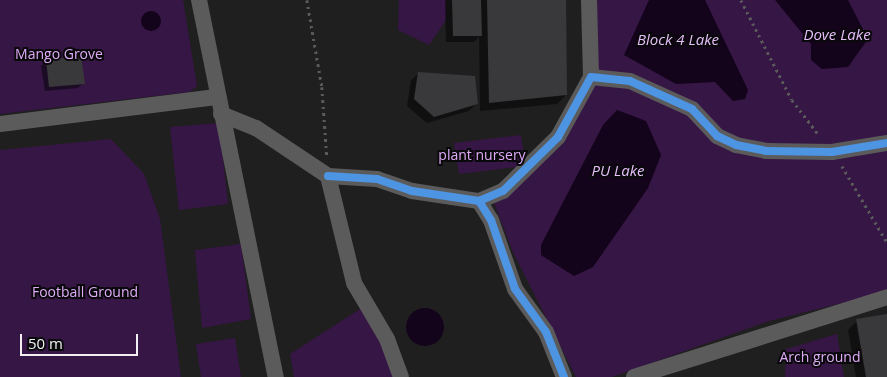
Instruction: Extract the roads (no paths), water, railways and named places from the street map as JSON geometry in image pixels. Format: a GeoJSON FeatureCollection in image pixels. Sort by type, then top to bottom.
{"type":"FeatureCollection","features":[{"type":"Feature","properties":{"kind":"street"},"geometry":{"type":"LineString","coordinates":[[199,0],[220,114],[276,377]]}},
{"type":"Feature","properties":{"kind":"street"},"geometry":{"type":"LineString","coordinates":[[220,114],[256,128],[328,176],[377,179],[412,191],[479,201],[504,191],[558,137],[591,77],[589,0]]}},
{"type":"Feature","properties":{"kind":"street"},"geometry":{"type":"LineString","coordinates":[[591,77],[612,77],[651,90],[701,115],[717,136],[736,145],[766,151],[832,152],[887,143]]}},
{"type":"Feature","properties":{"kind":"street"},"geometry":{"type":"LineString","coordinates":[[0,124],[218,97]]}},
{"type":"Feature","properties":{"kind":"street"},"geometry":{"type":"LineString","coordinates":[[328,176],[354,283],[387,339],[401,377]]}},
{"type":"Feature","properties":{"kind":"street"},"geometry":{"type":"LineString","coordinates":[[479,201],[491,220],[515,289],[546,332],[564,377]]}},
{"type":"Feature","properties":{"kind":"street"},"geometry":{"type":"LineString","coordinates":[[634,377],[887,297]]}},
{"type":"Feature","properties":{"kind":"water","name":"Block 4 Lake"},"geometry":{"type":"Polygon","coordinates":[[[649,0],[705,0],[748,90],[745,99],[733,101],[715,82],[676,84],[624,55],[649,0]]]}},
{"type":"Feature","properties":{"kind":"water","name":"Dove Lake"},"geometry":{"type":"Polygon","coordinates":[[[775,0],[848,0],[868,39],[848,67],[822,69],[811,60],[811,44],[775,0]]]}},
{"type":"Feature","properties":{"kind":"water"},"geometry":{"type":"Polygon","coordinates":[[[151,11],[158,14],[161,21],[158,28],[151,31],[144,28],[141,21],[144,14],[151,11]]]}},
{"type":"Feature","properties":{"kind":"water","name":"PU Lake"},"geometry":{"type":"Polygon","coordinates":[[[617,110],[646,121],[661,155],[648,188],[593,267],[574,276],[541,255],[541,245],[603,125],[617,110]]]}},
{"type":"Feature","properties":{"kind":"water"},"geometry":{"type":"Polygon","coordinates":[[[425,308],[439,313],[444,327],[439,341],[425,346],[411,341],[406,327],[411,313],[425,308]]]}},
{"type":"Feature","properties":{"kind":"park label","name":"Mango Grove"},"geometry":{"type":"Point","coordinates":[59,54]}},
{"type":"Feature","properties":{"kind":"park label","name":"plant nursery"},"geometry":{"type":"Point","coordinates":[482,155]}},
{"type":"Feature","properties":{"kind":"park label","name":"Football Ground"},"geometry":{"type":"Point","coordinates":[85,292]}},
{"type":"Feature","properties":{"kind":"park label","name":"Arch ground"},"geometry":{"type":"Point","coordinates":[820,357]}}]}
